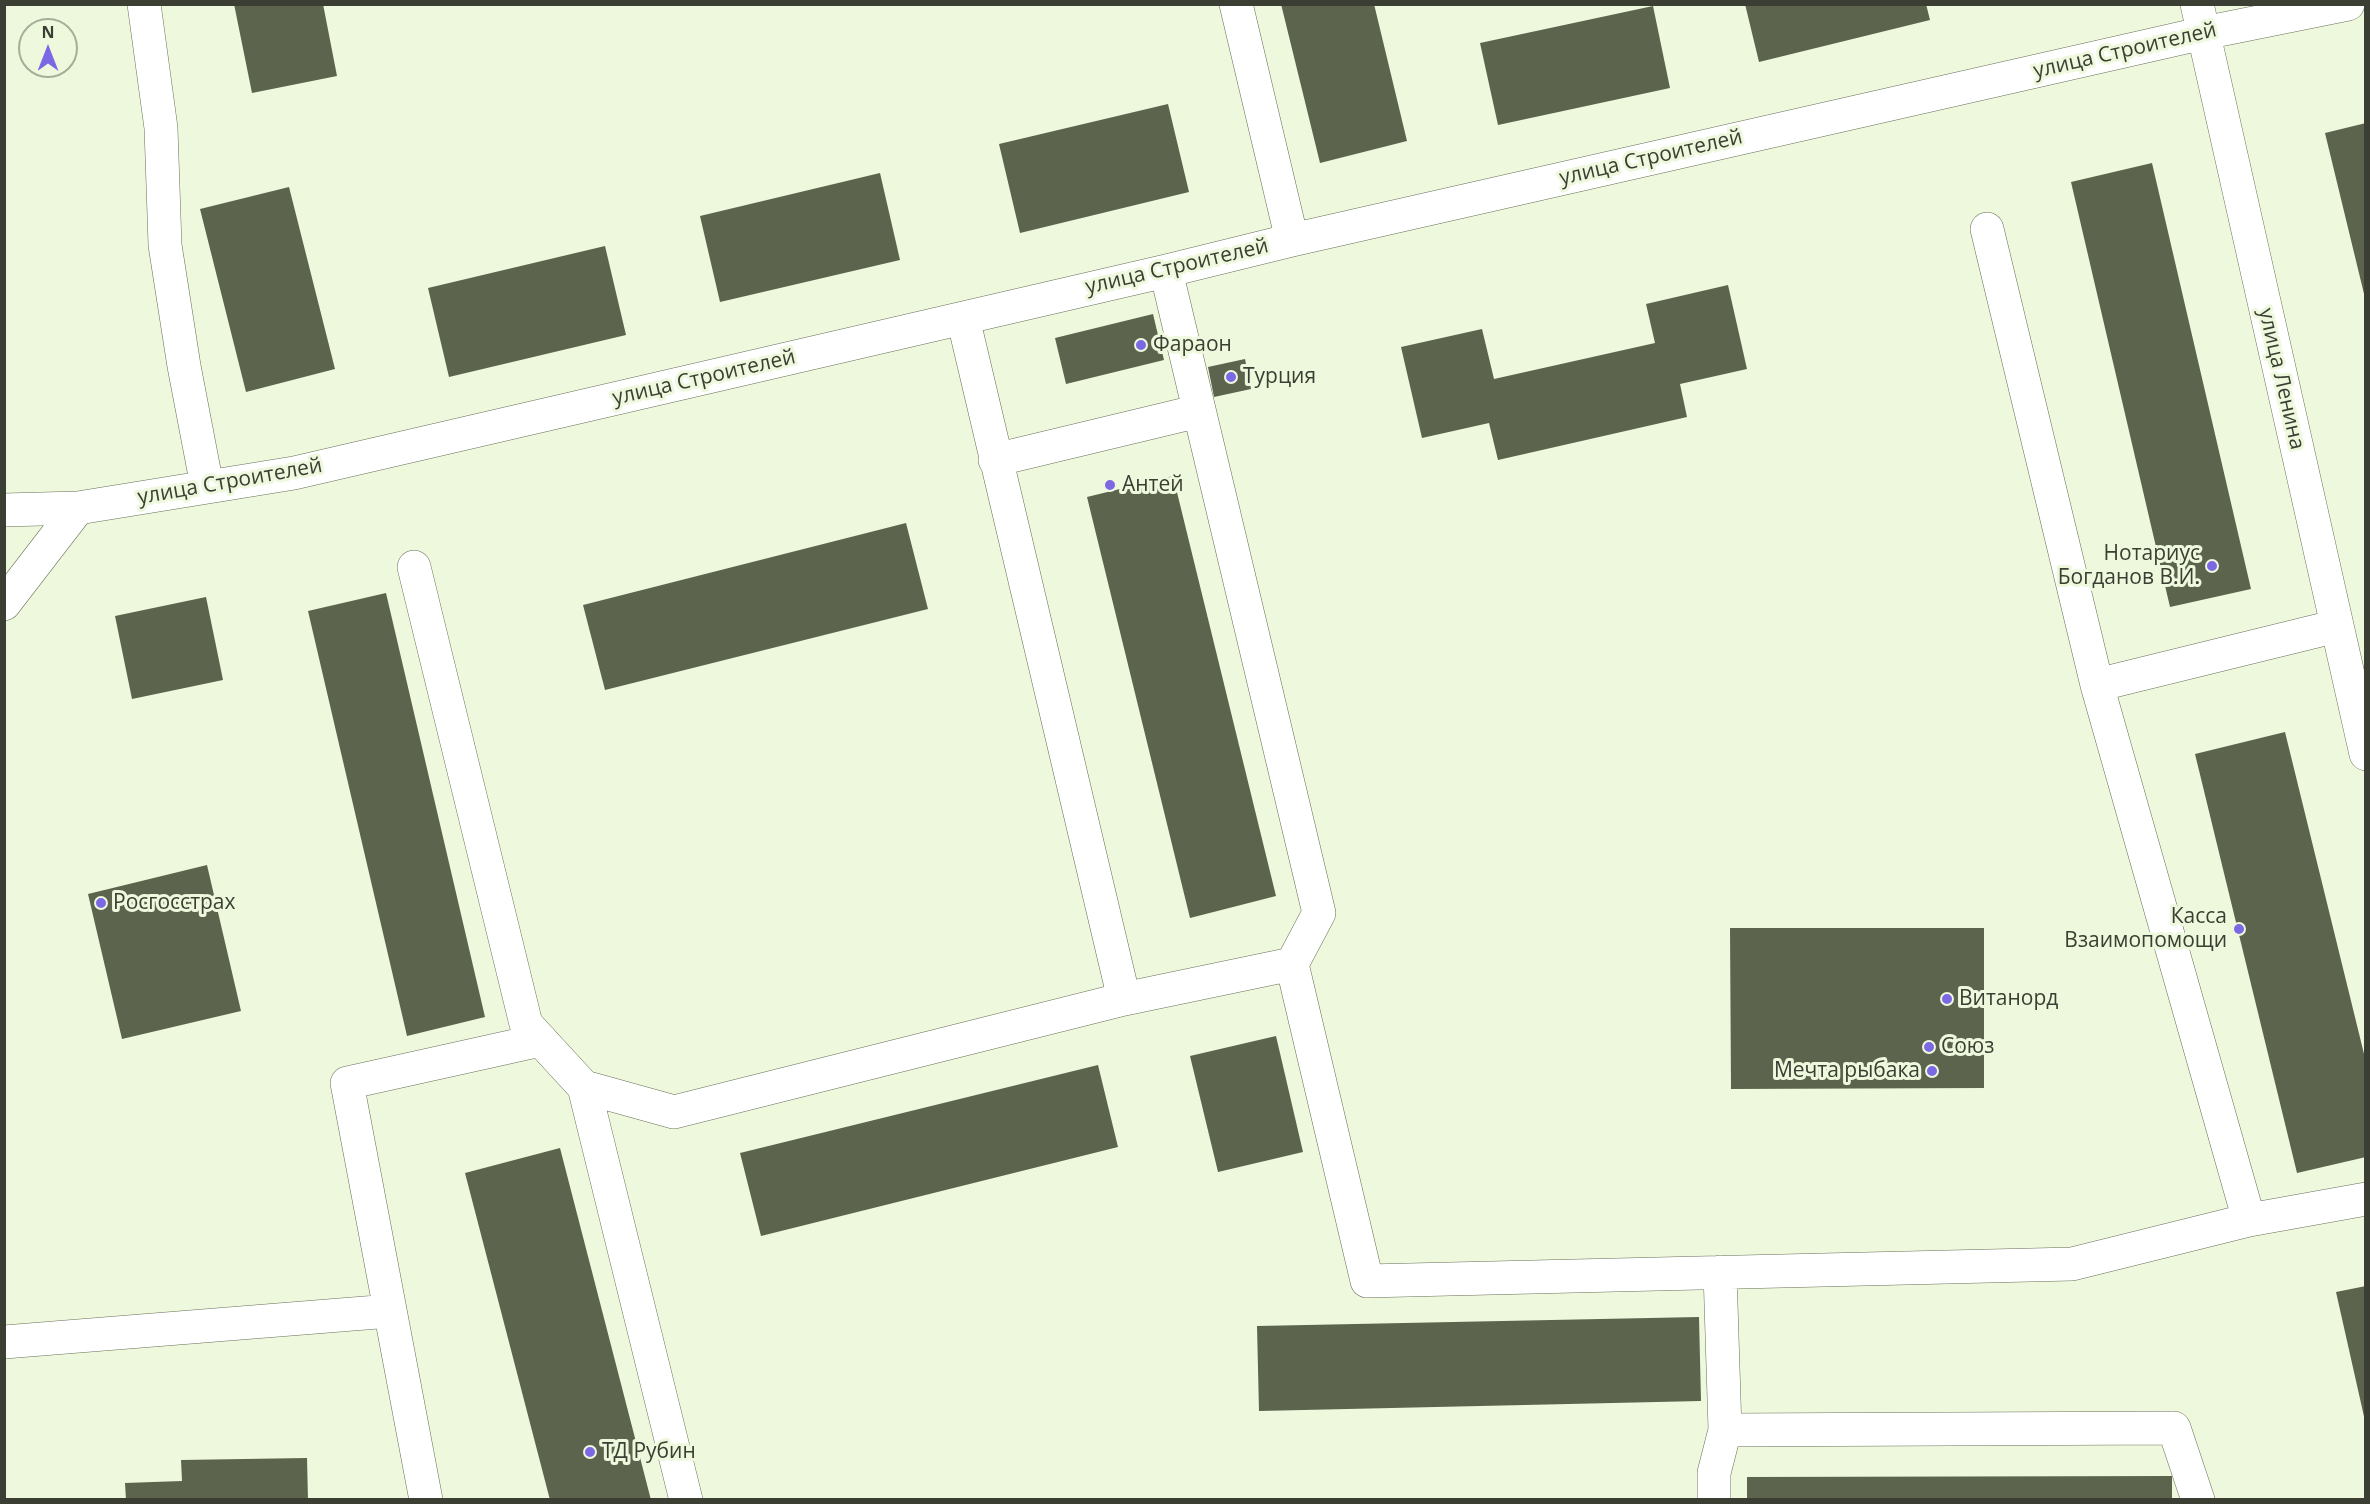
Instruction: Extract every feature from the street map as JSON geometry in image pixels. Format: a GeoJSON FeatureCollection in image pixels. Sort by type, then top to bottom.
{"type":"FeatureCollection","features":[{"type":"Feature","properties":{"kind":"street"},"geometry":{"type":"LineString","coordinates":[[144,4],[161,128],[165,246],[184,366],[207,486]]}},
{"type":"Feature","properties":{"kind":"street"},"geometry":{"type":"LineString","coordinates":[[1236,4],[1292,240]]}},
{"type":"Feature","properties":{"kind":"street","name":"улица Строителей"},"geometry":{"type":"LineString","coordinates":[[4,510],[78,508],[294,473],[1166,271],[2200,19],[2348,4]]}},
{"type":"Feature","properties":{"kind":"street","name":"улица Ленина"},"geometry":{"type":"LineString","coordinates":[[2200,19],[2366,754]]}},
{"type":"Feature","properties":{"kind":"street"},"geometry":{"type":"LineString","coordinates":[[1987,229],[2097,685],[2249,1220]]}},
{"type":"Feature","properties":{"kind":"street"},"geometry":{"type":"LineString","coordinates":[[1166,271],[1318,913],[1292,964],[1367,1281],[2072,1264],[2249,1220],[2366,1199]]}},
{"type":"Feature","properties":{"kind":"street"},"geometry":{"type":"LineString","coordinates":[[963,318],[1124,999]]}},
{"type":"Feature","properties":{"kind":"street"},"geometry":{"type":"LineString","coordinates":[[995,460],[1199,411]]}},
{"type":"Feature","properties":{"kind":"street"},"geometry":{"type":"LineString","coordinates":[[4,604],[78,508]]}},
{"type":"Feature","properties":{"kind":"street"},"geometry":{"type":"LineString","coordinates":[[414,567],[526,1024],[584,1087],[686,1500]]}},
{"type":"Feature","properties":{"kind":"street"},"geometry":{"type":"LineString","coordinates":[[2097,685],[2337,626]]}},
{"type":"Feature","properties":{"kind":"street"},"geometry":{"type":"LineString","coordinates":[[584,1087],[674,1112],[1124,999],[1292,964]]}},
{"type":"Feature","properties":{"kind":"street"},"geometry":{"type":"LineString","coordinates":[[426,1500],[347,1083],[541,1040]]}},
{"type":"Feature","properties":{"kind":"street"},"geometry":{"type":"LineString","coordinates":[[1714,1500],[1713,1473],[1725,1430],[1720,1272]]}},
{"type":"Feature","properties":{"kind":"street"},"geometry":{"type":"LineString","coordinates":[[4,1342],[390,1311]]}},
{"type":"Feature","properties":{"kind":"street"},"geometry":{"type":"LineString","coordinates":[[1725,1430],[2174,1428],[2198,1500]]}},
{"type":"Feature","properties":{"kind":"building"},"geometry":{"type":"Polygon","coordinates":[[[234,4],[323,4],[337,76],[252,93],[234,4]]]}},
{"type":"Feature","properties":{"kind":"building"},"geometry":{"type":"Polygon","coordinates":[[[1281,4],[1374,4],[1407,141],[1320,163],[1281,4]]]}},
{"type":"Feature","properties":{"kind":"building"},"geometry":{"type":"Polygon","coordinates":[[[1745,4],[1926,4],[1930,20],[1759,62],[1745,4]]]}},
{"type":"Feature","properties":{"kind":"building"},"geometry":{"type":"Polygon","coordinates":[[[1653,6],[1670,88],[1498,125],[1480,43],[1653,6]]]}},
{"type":"Feature","properties":{"kind":"building"},"geometry":{"type":"Polygon","coordinates":[[[1168,104],[1189,192],[1020,233],[999,144],[1168,104]]]}},
{"type":"Feature","properties":{"kind":"building"},"geometry":{"type":"Polygon","coordinates":[[[2366,123],[2366,298],[2365,298],[2325,133],[2366,123]]]}},
{"type":"Feature","properties":{"kind":"building"},"geometry":{"type":"Polygon","coordinates":[[[2152,163],[2251,589],[2170,607],[2071,182],[2152,163]]]}},
{"type":"Feature","properties":{"kind":"building"},"geometry":{"type":"Polygon","coordinates":[[[880,173],[900,260],[720,302],[700,216],[880,173]]]}},
{"type":"Feature","properties":{"kind":"building"},"geometry":{"type":"Polygon","coordinates":[[[289,187],[335,369],[246,392],[200,209],[289,187]]]}},
{"type":"Feature","properties":{"kind":"building"},"geometry":{"type":"Polygon","coordinates":[[[605,246],[626,335],[449,377],[428,288],[605,246]]]}},
{"type":"Feature","properties":{"kind":"building"},"geometry":{"type":"Polygon","coordinates":[[[1728,285],[1747,369],[1680,384],[1687,417],[1498,460],[1489,423],[1422,438],[1401,347],[1482,329],[1494,379],[1655,343],[1646,304],[1728,285]]]}},
{"type":"Feature","properties":{"kind":"building"},"geometry":{"type":"Polygon","coordinates":[[[1153,314],[1164,360],[1066,384],[1055,338],[1153,314]]]}},
{"type":"Feature","properties":{"kind":"building"},"geometry":{"type":"Polygon","coordinates":[[[1245,359],[1251,389],[1214,397],[1208,367],[1245,359]]]}},
{"type":"Feature","properties":{"kind":"building"},"geometry":{"type":"Polygon","coordinates":[[[1173,476],[1276,896],[1190,918],[1087,497],[1173,476]]]}},
{"type":"Feature","properties":{"kind":"building"},"geometry":{"type":"Polygon","coordinates":[[[906,523],[928,609],[605,690],[583,605],[906,523]]]}},
{"type":"Feature","properties":{"kind":"building"},"geometry":{"type":"Polygon","coordinates":[[[386,593],[485,1017],[407,1036],[308,611],[386,593]]]}},
{"type":"Feature","properties":{"kind":"building"},"geometry":{"type":"Polygon","coordinates":[[[206,597],[223,680],[132,699],[115,616],[206,597]]]}},
{"type":"Feature","properties":{"kind":"building"},"geometry":{"type":"Polygon","coordinates":[[[2285,732],[2366,1062],[2366,1157],[2297,1173],[2195,754],[2285,732]]]}},
{"type":"Feature","properties":{"kind":"building"},"geometry":{"type":"Polygon","coordinates":[[[207,865],[241,1011],[122,1039],[88,894],[207,865]]]}},
{"type":"Feature","properties":{"kind":"building"},"geometry":{"type":"Polygon","coordinates":[[[1730,928],[1984,928],[1984,1088],[1731,1089],[1730,928]]]}},
{"type":"Feature","properties":{"kind":"building"},"geometry":{"type":"Polygon","coordinates":[[[1276,1036],[1303,1152],[1218,1172],[1190,1056],[1276,1036]]]}},
{"type":"Feature","properties":{"kind":"building"},"geometry":{"type":"Polygon","coordinates":[[[1098,1065],[1118,1147],[761,1236],[740,1153],[1098,1065]]]}},
{"type":"Feature","properties":{"kind":"building"},"geometry":{"type":"Polygon","coordinates":[[[560,1148],[651,1500],[550,1500],[465,1173],[560,1148]]]}},
{"type":"Feature","properties":{"kind":"building"},"geometry":{"type":"Polygon","coordinates":[[[2366,1286],[2366,1421],[2365,1421],[2336,1292],[2366,1286]]]}},
{"type":"Feature","properties":{"kind":"building"},"geometry":{"type":"Polygon","coordinates":[[[1699,1317],[1701,1401],[1259,1411],[1257,1326],[1699,1317]]]}},
{"type":"Feature","properties":{"kind":"building"},"geometry":{"type":"Polygon","coordinates":[[[307,1458],[308,1500],[126,1500],[125,1483],[182,1481],[181,1460],[307,1458]]]}},
{"type":"Feature","properties":{"kind":"building"},"geometry":{"type":"Polygon","coordinates":[[[2172,1476],[2172,1500],[1747,1500],[1747,1477],[2172,1476]]]}},
{"type":"Feature","properties":{"kind":"place","name":"Фараон"},"geometry":{"type":"Point","coordinates":[1141,345]}},
{"type":"Feature","properties":{"kind":"place","name":"Турция"},"geometry":{"type":"Point","coordinates":[1231,377]}},
{"type":"Feature","properties":{"kind":"place","name":"Антей"},"geometry":{"type":"Point","coordinates":[1110,485]}},
{"type":"Feature","properties":{"kind":"place","name":"Нотариус Богданов В.И."},"geometry":{"type":"Point","coordinates":[2212,566]}},
{"type":"Feature","properties":{"kind":"place","name":"Росгосстрах"},"geometry":{"type":"Point","coordinates":[101,903]}},
{"type":"Feature","properties":{"kind":"place","name":"Касса Взаимопомощи"},"geometry":{"type":"Point","coordinates":[2239,929]}},
{"type":"Feature","properties":{"kind":"place","name":"Витанорд"},"geometry":{"type":"Point","coordinates":[1947,999]}},
{"type":"Feature","properties":{"kind":"place","name":"Союз"},"geometry":{"type":"Point","coordinates":[1929,1047]}},
{"type":"Feature","properties":{"kind":"place","name":"Мечта рыбака"},"geometry":{"type":"Point","coordinates":[1932,1071]}},
{"type":"Feature","properties":{"kind":"place","name":"ТД Рубин"},"geometry":{"type":"Point","coordinates":[590,1452]}}]}
